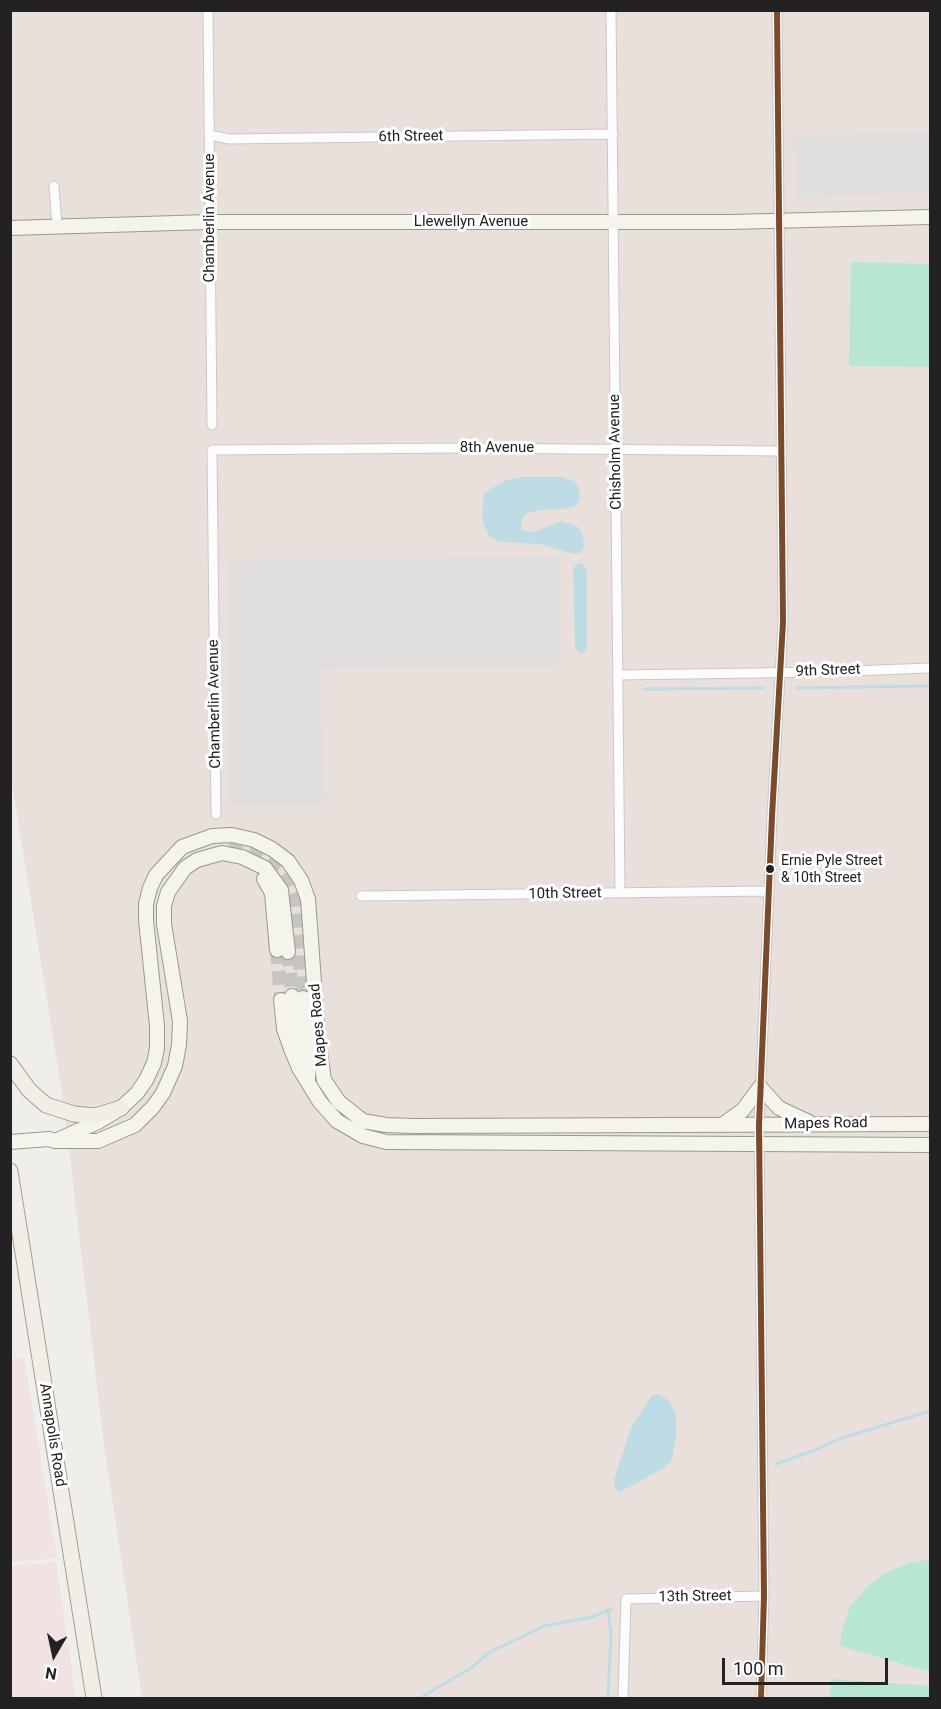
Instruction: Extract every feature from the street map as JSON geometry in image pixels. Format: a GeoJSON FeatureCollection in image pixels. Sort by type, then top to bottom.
{"type":"FeatureCollection","features":[{"type":"Feature","properties":{"kind":"main road"},"geometry":{"type":"LineString","coordinates":[[10,1064],[29,1090],[46,1105],[74,1114],[95,1116],[121,1108]]}},
{"type":"Feature","properties":{"kind":"main road","name":"Annapolis Road"},"geometry":{"type":"LineString","coordinates":[[10,1171],[94,1698]]}},
{"type":"Feature","properties":{"kind":"street","name":"Chamberlin Avenue"},"geometry":{"type":"LineString","coordinates":[[208,10],[212,425]]}},
{"type":"Feature","properties":{"kind":"street","name":"Chisholm Avenue"},"geometry":{"type":"LineString","coordinates":[[611,10],[620,893]]}},
{"type":"Feature","properties":{"kind":"street"},"geometry":{"type":"LineString","coordinates":[[761,1698],[764,1596],[758,1143],[768,891],[783,622],[777,10]]}},
{"type":"Feature","properties":{"kind":"street","name":"6th Street"},"geometry":{"type":"LineString","coordinates":[[210,135],[229,139],[613,134]]}},
{"type":"Feature","properties":{"kind":"street"},"geometry":{"type":"LineString","coordinates":[[54,186],[57,226]]}},
{"type":"Feature","properties":{"kind":"street","name":"Llewellyn Avenue"},"geometry":{"type":"LineString","coordinates":[[10,228],[209,222],[729,222],[930,218]]}},
{"type":"Feature","properties":{"kind":"street","name":"8th Avenue"},"geometry":{"type":"LineString","coordinates":[[212,450],[616,448],[782,451]]}},
{"type":"Feature","properties":{"kind":"street","name":"Chamberlin Avenue"},"geometry":{"type":"LineString","coordinates":[[212,450],[216,814]]}},
{"type":"Feature","properties":{"kind":"street","name":"9th Street"},"geometry":{"type":"LineString","coordinates":[[618,675],[930,668]]}},
{"type":"Feature","properties":{"kind":"street","name":"Mapes Road"},"geometry":{"type":"LineString","coordinates":[[55,1140],[98,1122],[121,1108],[137,1093],[146,1080],[154,1063],[157,1048],[157,1026],[146,920],[146,904],[150,888],[156,875],[182,847],[212,836],[232,836],[254,840],[272,849],[288,861],[301,880],[308,899],[318,1037],[324,1080],[339,1102],[363,1121],[413,1126],[930,1124]]}},
{"type":"Feature","properties":{"kind":"street","name":"Mapes Road"},"geometry":{"type":"LineString","coordinates":[[10,1142],[49,1139],[98,1141],[135,1125],[163,1093],[175,1066],[180,1021],[164,924],[164,906],[168,892],[184,868],[197,860],[222,853],[229,861],[246,866],[265,880],[272,893],[282,951]]}},
{"type":"Feature","properties":{"kind":"street","name":"10th Street"},"geometry":{"type":"LineString","coordinates":[[361,896],[768,891]]}},
{"type":"Feature","properties":{"kind":"street","name":"Mapes Road"},"geometry":{"type":"LineString","coordinates":[[308,1080],[309,1060],[292,998],[284,1029],[299,1068],[320,1101],[337,1121],[363,1136],[386,1142],[930,1145]]}},
{"type":"Feature","properties":{"kind":"street"},"geometry":{"type":"LineString","coordinates":[[760,1087],[779,1108],[814,1124]]}},
{"type":"Feature","properties":{"kind":"street"},"geometry":{"type":"LineString","coordinates":[[722,1125],[743,1110],[760,1087]]}},
{"type":"Feature","properties":{"kind":"street","name":"13th Street"},"geometry":{"type":"LineString","coordinates":[[623,1698],[626,1599],[764,1596]]}},
{"type":"Feature","properties":{"kind":"shaded area"},"geometry":{"type":"Polygon","coordinates":[[[10,11],[930,11],[930,1698],[142,1698],[104,1445],[63,1099],[11,778],[10,11]]]}},
{"type":"Feature","properties":{"kind":"shaded area"},"geometry":{"type":"Polygon","coordinates":[[[930,131],[930,192],[796,199],[794,135],[930,131]]]}},
{"type":"Feature","properties":{"kind":"shaded area"},"geometry":{"type":"Polygon","coordinates":[[[560,556],[559,667],[320,669],[326,805],[228,805],[229,560],[560,556]]]}},
{"type":"Feature","properties":{"kind":"shaded area"},"geometry":{"type":"Polygon","coordinates":[[[24,1357],[57,1558],[11,1562],[11,1359],[24,1357]]]}},
{"type":"Feature","properties":{"kind":"shaded area"},"geometry":{"type":"Polygon","coordinates":[[[56,1562],[76,1698],[11,1698],[11,1566],[56,1562]]]}},
{"type":"Feature","properties":{"kind":"green space"},"geometry":{"type":"Polygon","coordinates":[[[851,262],[930,264],[930,367],[849,366],[851,262]]]}},
{"type":"Feature","properties":{"kind":"green space"},"geometry":{"type":"Polygon","coordinates":[[[930,1559],[930,1672],[840,1646],[842,1630],[850,1607],[867,1587],[884,1574],[906,1564],[930,1559]]]}},
{"type":"Feature","properties":{"kind":"green space"},"geometry":{"type":"Polygon","coordinates":[[[831,1679],[930,1686],[930,1698],[830,1698],[831,1679]]]}},
{"type":"Feature","properties":{"kind":"water"},"geometry":{"type":"Polygon","coordinates":[[[521,477],[560,477],[571,480],[578,486],[580,499],[576,505],[567,509],[528,513],[523,517],[521,529],[527,532],[536,531],[561,521],[577,526],[583,535],[584,547],[580,553],[574,554],[540,544],[499,542],[490,537],[482,516],[484,493],[504,481],[521,477]]]}},
{"type":"Feature","properties":{"kind":"water"},"geometry":{"type":"Polygon","coordinates":[[[579,563],[584,565],[587,571],[587,648],[580,653],[575,648],[573,568],[579,563]]]}},
{"type":"Feature","properties":{"kind":"water"},"geometry":{"type":"Polygon","coordinates":[[[660,1394],[670,1402],[676,1415],[676,1436],[672,1459],[664,1468],[620,1492],[615,1490],[614,1479],[631,1428],[652,1395],[660,1394]]]}},
{"type":"Feature","properties":{"kind":"waterway"},"geometry":{"type":"LineString","coordinates":[[797,688],[930,686]]}},
{"type":"Feature","properties":{"kind":"waterway"},"geometry":{"type":"LineString","coordinates":[[645,689],[764,688]]}},
{"type":"Feature","properties":{"kind":"waterway"},"geometry":{"type":"LineString","coordinates":[[776,1464],[842,1438],[930,1411]]}},
{"type":"Feature","properties":{"kind":"waterway"},"geometry":{"type":"LineString","coordinates":[[420,1698],[471,1668],[490,1652],[544,1626],[592,1617],[611,1609]]}},
{"type":"Feature","properties":{"kind":"waterway"},"geometry":{"type":"LineString","coordinates":[[608,1611],[611,1633],[608,1698]]}},
{"type":"Feature","properties":{"kind":"tunnel"},"geometry":{"type":"LineString","coordinates":[[228,849],[247,852],[268,860],[282,872],[290,885],[295,899],[303,998]]}},
{"type":"Feature","properties":{"kind":"tunnel"},"geometry":{"type":"LineString","coordinates":[[277,950],[281,1000]]}},
{"type":"Feature","properties":{"kind":"tunnel"},"geometry":{"type":"LineString","coordinates":[[288,952],[292,996]]}},
{"type":"Feature","properties":{"kind":"transit line"},"geometry":{"type":"LineString","coordinates":[[761,1698],[764,1596],[759,1125],[783,622],[777,10]]}},
{"type":"Feature","properties":{"kind":"place","name":"Ernie Pyle Street & 10th Street"},"geometry":{"type":"Point","coordinates":[770,869]}}]}
